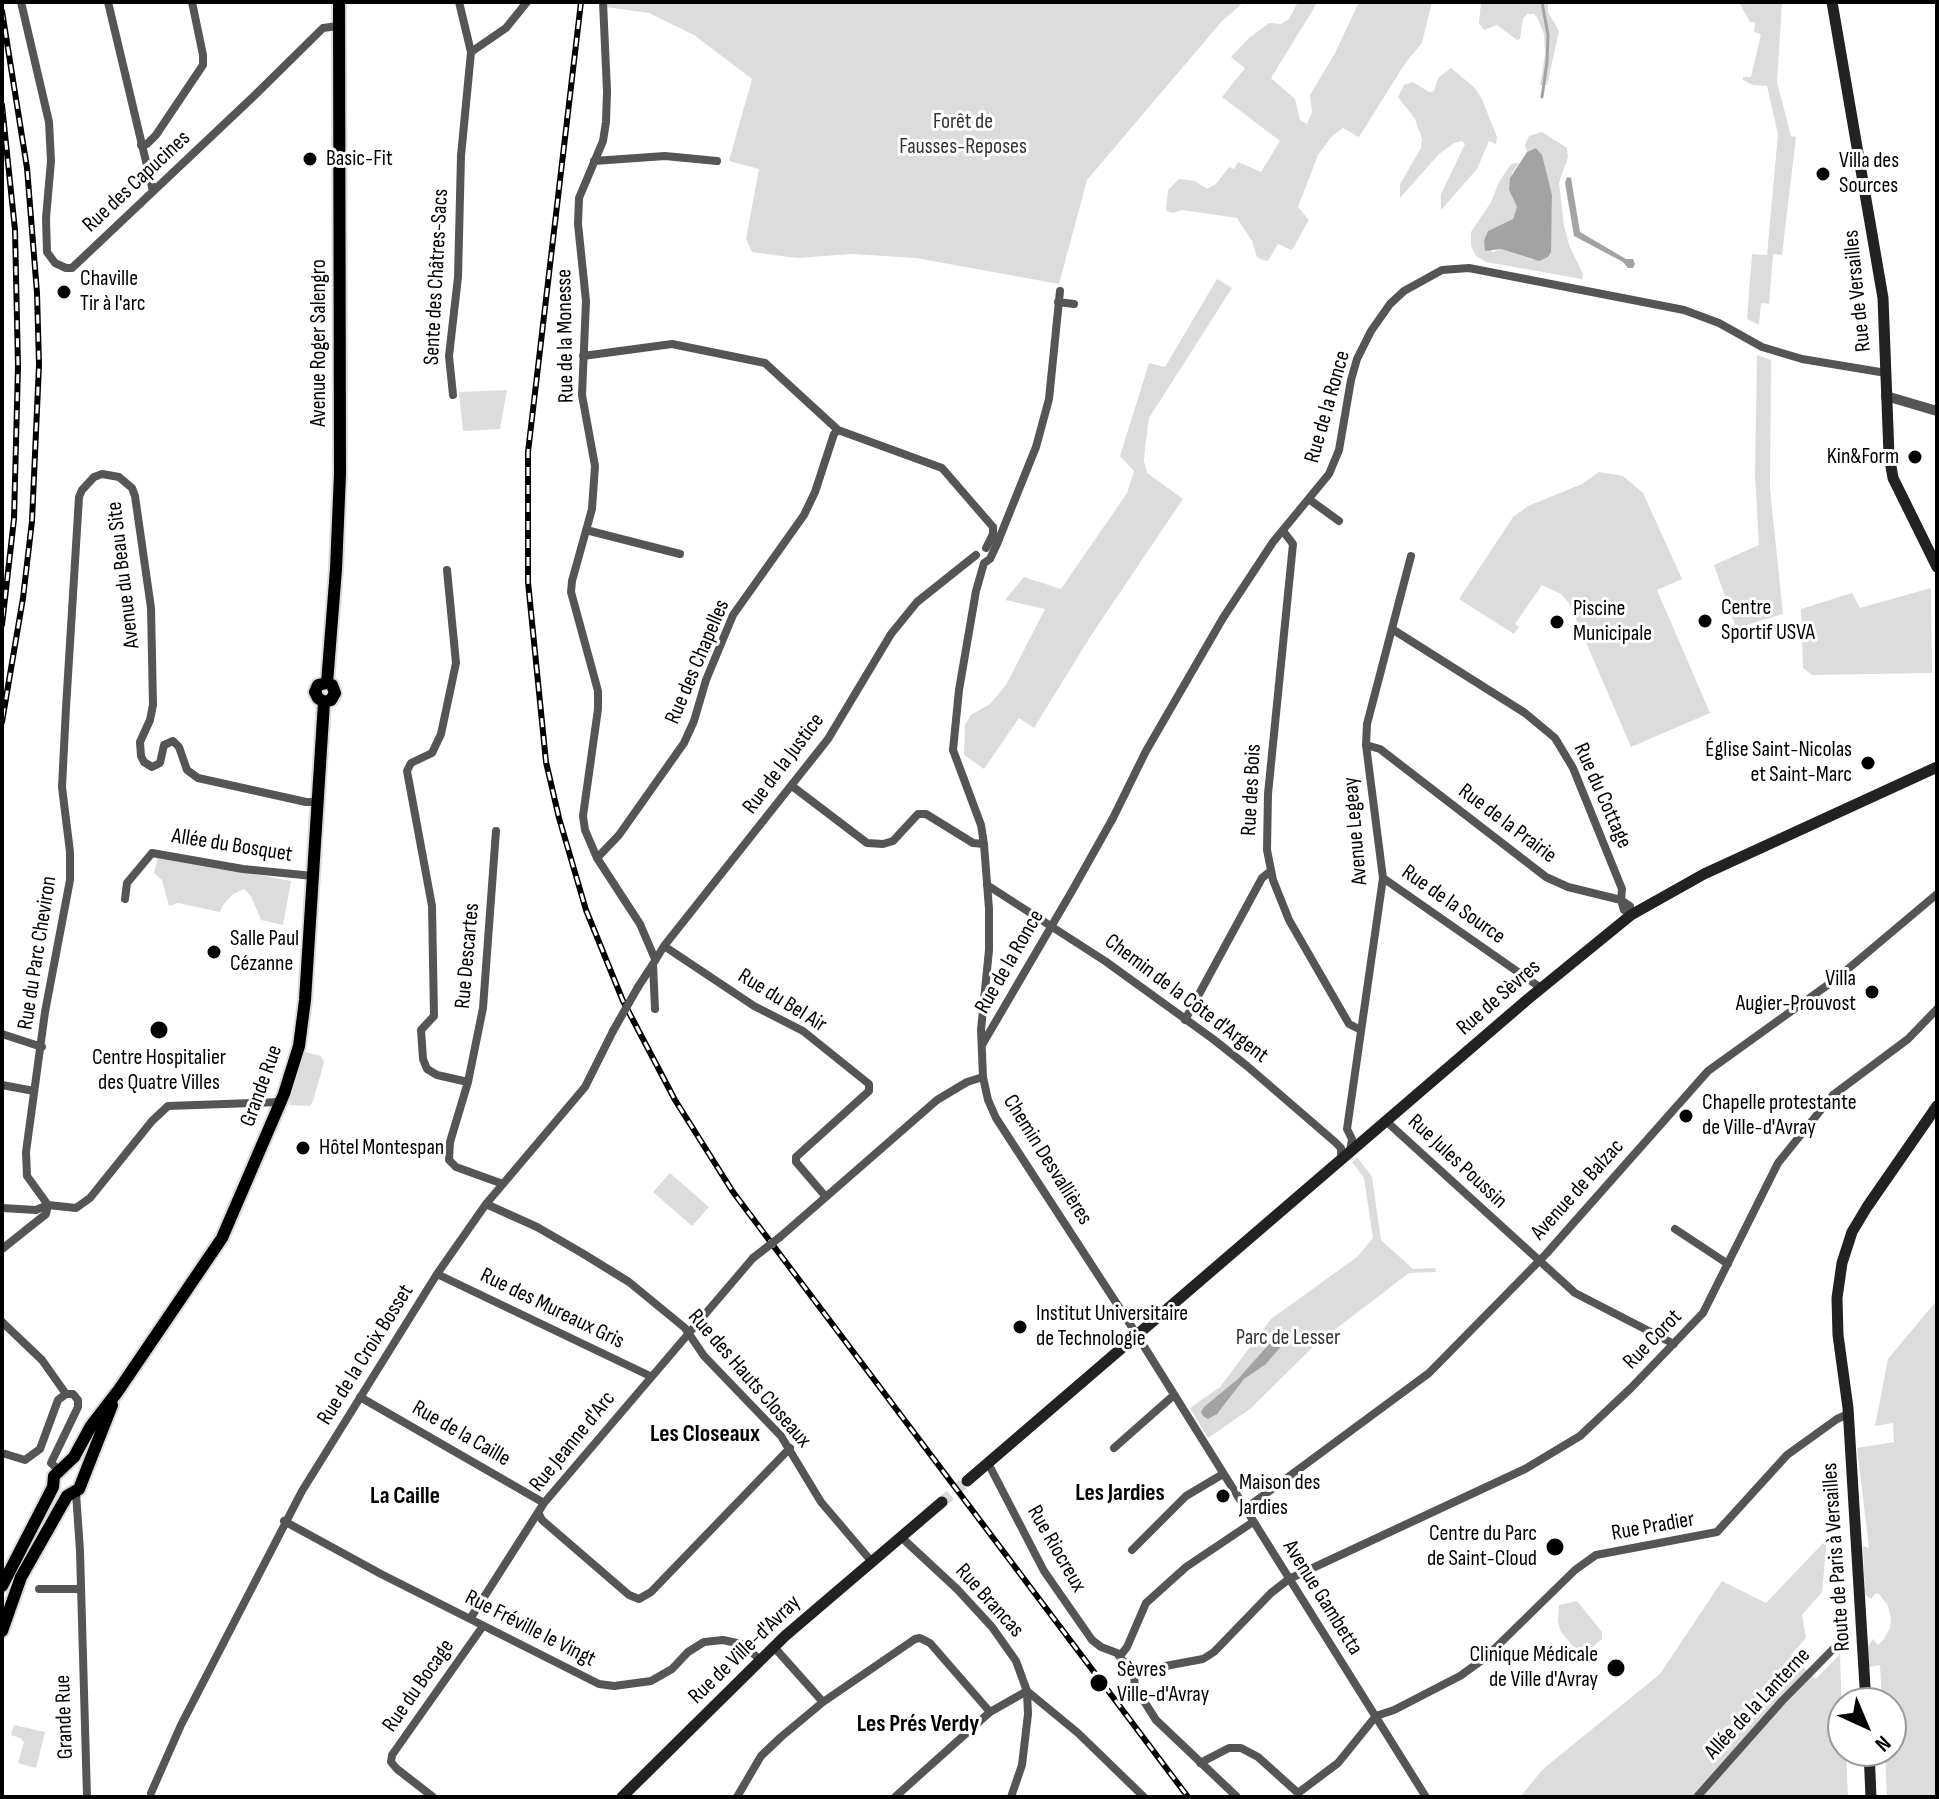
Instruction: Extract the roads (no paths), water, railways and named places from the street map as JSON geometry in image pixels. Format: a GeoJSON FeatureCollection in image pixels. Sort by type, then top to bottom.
{"type":"FeatureCollection","features":[{"type":"Feature","properties":{"kind":"main road","name":"Avenue Roger Salengro"},"geometry":{"type":"LineString","coordinates":[[324,705],[315,692],[318,685],[327,683],[340,474],[339,2]]}},
{"type":"Feature","properties":{"kind":"main road","name":"Rue de Versailles"},"geometry":{"type":"LineString","coordinates":[[1832,2],[1883,298],[1889,455],[1893,478],[1937,567]]}},
{"type":"Feature","properties":{"kind":"main road","name":"Grande Rue"},"geometry":{"type":"LineString","coordinates":[[61,1469],[74,1457],[91,1426],[222,1238],[293,1070],[302,1021],[324,705]]}},
{"type":"Feature","properties":{"kind":"main road","name":"Rue de Sèvres"},"geometry":{"type":"LineString","coordinates":[[967,1481],[1541,988],[1631,915],[1704,874],[1937,767]]}},
{"type":"Feature","properties":{"kind":"main road","name":"Route de Paris à Versailles"},"geometry":{"type":"LineString","coordinates":[[1865,1687],[1848,1411],[1838,1335],[1837,1298],[1842,1263],[1852,1232],[1937,1106]]}},
{"type":"Feature","properties":{"kind":"main road","name":"Grande Rue"},"geometry":{"type":"LineString","coordinates":[[81,1479],[118,1391]]}},
{"type":"Feature","properties":{"kind":"main road"},"geometry":{"type":"LineString","coordinates":[[2,1631],[21,1577],[81,1479],[75,1470],[61,1469],[54,1476],[53,1487],[4,1584]]}},
{"type":"Feature","properties":{"kind":"main road"},"geometry":{"type":"LineString","coordinates":[[53,1487],[59,1494],[71,1494]]}},
{"type":"Feature","properties":{"kind":"main road","name":"Rue de Ville-d'Avray"},"geometry":{"type":"LineString","coordinates":[[622,1797],[774,1647],[942,1502]]}},
{"type":"Feature","properties":{"kind":"main road"},"geometry":{"type":"LineString","coordinates":[[1870,1767],[1871,1797]]}},
{"type":"Feature","properties":{"kind":"street","name":"Rue des Capucines"},"geometry":{"type":"LineString","coordinates":[[21,2],[50,133],[46,242],[50,258],[60,267],[72,268],[323,28],[338,26]]}},
{"type":"Feature","properties":{"kind":"street"},"geometry":{"type":"LineString","coordinates":[[108,2],[153,191]]}},
{"type":"Feature","properties":{"kind":"street"},"geometry":{"type":"LineString","coordinates":[[141,145],[147,144],[156,135],[203,65],[192,2]]}},
{"type":"Feature","properties":{"kind":"street","name":"Sente des Châtres-Sacs"},"geometry":{"type":"LineString","coordinates":[[453,395],[449,356],[458,277],[461,162],[471,52],[459,2]]}},
{"type":"Feature","properties":{"kind":"street"},"geometry":{"type":"LineString","coordinates":[[471,52],[506,28],[527,2]]}},
{"type":"Feature","properties":{"kind":"street","name":"Rue de la Monesse"},"geometry":{"type":"LineString","coordinates":[[603,2],[606,122],[603,141],[579,198],[578,224],[586,301],[582,395],[595,466],[592,509],[571,592],[598,691],[583,816],[585,830],[597,858],[640,924],[654,961]]}},
{"type":"Feature","properties":{"kind":"street"},"geometry":{"type":"LineString","coordinates":[[594,161],[665,156],[717,161]]}},
{"type":"Feature","properties":{"kind":"street","name":"Rue de la Ronce"},"geometry":{"type":"LineString","coordinates":[[981,1048],[1113,818],[1166,714],[1243,587],[1329,474],[1339,450],[1357,359],[1371,331],[1390,304],[1404,291],[1442,270],[1469,268],[1698,314],[1762,347],[1802,359],[1886,373]]}},
{"type":"Feature","properties":{"kind":"street"},"geometry":{"type":"LineString","coordinates":[[988,552],[1029,470],[1049,399],[1060,291]]}},
{"type":"Feature","properties":{"kind":"street"},"geometry":{"type":"LineString","coordinates":[[1058,302],[1074,304]]}},
{"type":"Feature","properties":{"kind":"street"},"geometry":{"type":"LineString","coordinates":[[583,356],[672,344],[765,363],[838,430],[942,468],[993,527],[984,563],[978,561],[976,555]]}},
{"type":"Feature","properties":{"kind":"street"},"geometry":{"type":"LineString","coordinates":[[1886,396],[1937,411]]}},
{"type":"Feature","properties":{"kind":"street","name":"Rue des Chapelles"},"geometry":{"type":"LineString","coordinates":[[597,858],[619,835],[684,743],[733,615],[804,515],[838,430]]}},
{"type":"Feature","properties":{"kind":"street","name":"Avenue du Beau Site"},"geometry":{"type":"LineString","coordinates":[[66,708],[79,497],[94,477],[110,474],[124,480],[135,496],[151,608],[153,705],[140,742],[144,762],[152,767],[160,763],[164,745],[173,741],[179,747],[187,770],[198,778],[306,802],[319,802]]}},
{"type":"Feature","properties":{"kind":"street"},"geometry":{"type":"LineString","coordinates":[[1310,500],[1339,521]]}},
{"type":"Feature","properties":{"kind":"street"},"geometry":{"type":"LineString","coordinates":[[993,527],[1004,525]]}},
{"type":"Feature","properties":{"kind":"street"},"geometry":{"type":"LineString","coordinates":[[586,530],[680,554]]}},
{"type":"Feature","properties":{"kind":"street","name":"Rue des Bois"},"geometry":{"type":"LineString","coordinates":[[1283,531],[1293,544],[1268,794],[1267,835],[1271,871],[1289,920],[1349,1024],[1361,1030]]}},
{"type":"Feature","properties":{"kind":"street","name":"Rue de la Justice"},"geometry":{"type":"LineString","coordinates":[[654,961],[828,739],[891,634],[917,602],[981,548],[988,552]]}},
{"type":"Feature","properties":{"kind":"street","name":"Avenue Legeay"},"geometry":{"type":"LineString","coordinates":[[1350,1152],[1352,1139],[1347,1129],[1383,878],[1366,745],[1367,724],[1411,556]]}},
{"type":"Feature","properties":{"kind":"street","name":"Chemin Desvallières"},"geometry":{"type":"LineString","coordinates":[[984,563],[976,591],[959,690],[953,750],[981,825],[984,844],[989,950],[980,1020],[983,1077],[996,1118],[1137,1335]]}},
{"type":"Feature","properties":{"kind":"street"},"geometry":{"type":"LineString","coordinates":[[447,570],[456,663],[441,734],[432,753],[411,763],[407,771],[432,906],[434,1016],[421,1030],[423,1059],[427,1069],[437,1075],[468,1082]]}},
{"type":"Feature","properties":{"kind":"street","name":"Rue du Cottage"},"geometry":{"type":"LineString","coordinates":[[1392,629],[1525,713],[1555,738],[1573,768],[1609,853],[1622,889],[1621,900],[1630,906],[1631,915]]}},
{"type":"Feature","properties":{"kind":"street","name":"Rue du Parc Cheviron"},"geometry":{"type":"LineString","coordinates":[[48,1205],[32,1185],[26,1165],[45,1012],[70,880],[62,787],[66,708]]}},
{"type":"Feature","properties":{"kind":"street","name":"Rue de la Prairie"},"geometry":{"type":"LineString","coordinates":[[1366,745],[1380,749],[1546,877],[1568,887],[1621,900]]}},
{"type":"Feature","properties":{"kind":"street"},"geometry":{"type":"LineString","coordinates":[[792,786],[867,843],[893,841],[918,814],[926,814],[973,843],[984,844]]}},
{"type":"Feature","properties":{"kind":"street","name":"Rue Descartes"},"geometry":{"type":"LineString","coordinates":[[496,831],[483,1008],[468,1082],[450,1142],[449,1160],[456,1167],[503,1184]]}},
{"type":"Feature","properties":{"kind":"street","name":"Allée du Bosquet"},"geometry":{"type":"LineString","coordinates":[[125,899],[127,883],[152,853],[243,869],[313,876]]}},
{"type":"Feature","properties":{"kind":"street"},"geometry":{"type":"LineString","coordinates":[[1185,1020],[1262,878],[1271,871]]}},
{"type":"Feature","properties":{"kind":"street","name":"Rue de la Source"},"geometry":{"type":"LineString","coordinates":[[1383,878],[1541,988]]}},
{"type":"Feature","properties":{"kind":"street","name":"Chemin de la Côte d'Argent"},"geometry":{"type":"LineString","coordinates":[[987,885],[1052,925],[1185,1020],[1247,1066],[1335,1142],[1341,1153],[1350,1152]]}},
{"type":"Feature","properties":{"kind":"street","name":"Avenue de Balzac"},"geometry":{"type":"LineString","coordinates":[[1245,1509],[1429,1373],[1538,1261],[1708,1071],[1836,979],[1937,894]]}},
{"type":"Feature","properties":{"kind":"street","name":"Rue du Bel Air"},"geometry":{"type":"LineString","coordinates":[[664,946],[754,1006],[803,1031],[869,1084],[869,1091],[796,1157],[796,1162],[826,1197]]}},
{"type":"Feature","properties":{"kind":"street"},"geometry":{"type":"LineString","coordinates":[[654,961],[655,1009]]}},
{"type":"Feature","properties":{"kind":"street","name":"Rue de la Croix Bosset"},"geometry":{"type":"LineString","coordinates":[[151,1793],[181,1725],[284,1521],[437,1274],[486,1204],[585,1087],[654,961]]}},
{"type":"Feature","properties":{"kind":"street","name":"Rue Corot"},"geometry":{"type":"LineString","coordinates":[[1289,1579],[1525,1469],[1554,1453],[1607,1413],[1703,1313],[1778,1163],[1833,1095],[1908,1039],[1937,1009]]}},
{"type":"Feature","properties":{"kind":"street"},"geometry":{"type":"LineString","coordinates":[[2,1034],[42,1047]]}},
{"type":"Feature","properties":{"kind":"street","name":"Rue Jeanne d'Arc"},"geometry":{"type":"LineString","coordinates":[[470,1619],[544,1503],[753,1258],[937,1100],[967,1082],[983,1077]]}},
{"type":"Feature","properties":{"kind":"street"},"geometry":{"type":"LineString","coordinates":[[2,1085],[34,1091]]}},
{"type":"Feature","properties":{"kind":"street"},"geometry":{"type":"LineString","coordinates":[[2,1208],[36,1210],[48,1205],[76,1208],[83,1204],[168,1106],[281,1102]]}},
{"type":"Feature","properties":{"kind":"street","name":"Rue Jules Poussin"},"geometry":{"type":"LineString","coordinates":[[1387,1122],[1584,1300],[1674,1344]]}},
{"type":"Feature","properties":{"kind":"street","name":"Rue des Hauts Closeaux"},"geometry":{"type":"LineString","coordinates":[[486,1204],[537,1227],[629,1282],[685,1328],[704,1356],[790,1448],[821,1502],[872,1562]]}},
{"type":"Feature","properties":{"kind":"street"},"geometry":{"type":"LineString","coordinates":[[2,1249],[46,1214],[48,1205]]}},
{"type":"Feature","properties":{"kind":"street"},"geometry":{"type":"LineString","coordinates":[[1675,1229],[1728,1264]]}},
{"type":"Feature","properties":{"kind":"street","name":"Rue des Mureaux Gris"},"geometry":{"type":"LineString","coordinates":[[437,1274],[650,1376]]}},
{"type":"Feature","properties":{"kind":"street"},"geometry":{"type":"LineString","coordinates":[[2,1322],[42,1360],[66,1394]]}},
{"type":"Feature","properties":{"kind":"street","name":"Avenue Gambetta"},"geometry":{"type":"LineString","coordinates":[[1137,1335],[1426,1797]]}},
{"type":"Feature","properties":{"kind":"street"},"geometry":{"type":"LineString","coordinates":[[2,1453],[25,1460],[40,1449],[58,1400],[66,1394],[73,1394],[78,1400],[78,1407],[51,1463],[61,1469]]}},
{"type":"Feature","properties":{"kind":"street"},"geometry":{"type":"LineString","coordinates":[[1114,1448],[1174,1395]]}},
{"type":"Feature","properties":{"kind":"street","name":"Rue de la Caille"},"geometry":{"type":"LineString","coordinates":[[360,1397],[544,1503]]}},
{"type":"Feature","properties":{"kind":"street","name":"Rue Pradier"},"geometry":{"type":"LineString","coordinates":[[1376,1716],[1460,1676],[1485,1658],[1575,1570],[1596,1555],[1717,1532],[1787,1455],[1848,1411]]}},
{"type":"Feature","properties":{"kind":"street"},"geometry":{"type":"LineString","coordinates":[[539,1514],[629,1595],[639,1599],[651,1592],[790,1448]]}},
{"type":"Feature","properties":{"kind":"street","name":"Rue Riocreux"},"geometry":{"type":"LineString","coordinates":[[988,1463],[1044,1571],[1092,1640],[1120,1656]]}},
{"type":"Feature","properties":{"kind":"street"},"geometry":{"type":"LineString","coordinates":[[1132,1550],[1186,1496],[1223,1474]]}},
{"type":"Feature","properties":{"kind":"street","name":"Grande Rue"},"geometry":{"type":"LineString","coordinates":[[71,1494],[81,1589],[87,1797]]}},
{"type":"Feature","properties":{"kind":"street","name":"Rue Fréville le Vingt"},"geometry":{"type":"LineString","coordinates":[[284,1521],[599,1684],[614,1686],[651,1681],[672,1669],[688,1652],[704,1642],[723,1640],[741,1644],[761,1660]]}},
{"type":"Feature","properties":{"kind":"street"},"geometry":{"type":"LineString","coordinates":[[1237,1797],[1156,1720],[1120,1656],[1146,1603],[1186,1567],[1253,1522]]}},
{"type":"Feature","properties":{"kind":"street","name":"Rue Brancas"},"geometry":{"type":"LineString","coordinates":[[901,1537],[957,1589],[1006,1643],[1016,1661],[1027,1691],[1028,1714],[1022,1765],[1011,1797]]}},
{"type":"Feature","properties":{"kind":"street"},"geometry":{"type":"LineString","coordinates":[[1134,1676],[1160,1667],[1203,1659],[1289,1579]]}},
{"type":"Feature","properties":{"kind":"street"},"geometry":{"type":"LineString","coordinates":[[39,1589],[81,1589]]}},
{"type":"Feature","properties":{"kind":"street","name":"Rue du Bocage"},"geometry":{"type":"LineString","coordinates":[[433,1797],[397,1769],[391,1762],[392,1755],[483,1626]]}},
{"type":"Feature","properties":{"kind":"street","name":"Allée de la Lanterne"},"geometry":{"type":"LineString","coordinates":[[1697,1797],[1782,1701],[1847,1635]]}},
{"type":"Feature","properties":{"kind":"street"},"geometry":{"type":"LineString","coordinates":[[737,1797],[761,1756],[823,1702],[920,1638],[930,1643],[990,1712]]}},
{"type":"Feature","properties":{"kind":"street"},"geometry":{"type":"LineString","coordinates":[[774,1647],[823,1702]]}},
{"type":"Feature","properties":{"kind":"street"},"geometry":{"type":"LineString","coordinates":[[895,1797],[990,1712],[1027,1691],[1078,1733],[1144,1797]]}},
{"type":"Feature","properties":{"kind":"street"},"geometry":{"type":"LineString","coordinates":[[1200,1763],[1229,1748],[1241,1748],[1258,1757],[1298,1795],[1338,1763],[1376,1716]]}},
{"type":"Feature","properties":{"kind":"waterway"},"geometry":{"type":"LineString","coordinates":[[1542,2],[1548,35],[1542,97]]}},
{"type":"Feature","properties":{"kind":"tunnel"},"geometry":{"type":"LineString","coordinates":[[942,1502],[967,1481]]}},
{"type":"Feature","properties":{"kind":"railway"},"geometry":{"type":"LineString","coordinates":[[581,2],[528,452],[528,582],[546,762],[586,910],[623,1001],[675,1100],[733,1192],[1188,1797]]}},
{"type":"Feature","properties":{"kind":"railway"},"geometry":{"type":"LineString","coordinates":[[2,11],[27,168],[39,365],[32,521],[23,598],[2,722]]}},
{"type":"Feature","properties":{"kind":"railway"},"geometry":{"type":"LineString","coordinates":[[2,105],[15,230],[18,366],[14,519],[2,625]]}},
{"type":"Feature","properties":{"kind":"place","name":"Basic-Fit"},"geometry":{"type":"Point","coordinates":[310,159]}},
{"type":"Feature","properties":{"kind":"place","name":"Villa des Sources"},"geometry":{"type":"Point","coordinates":[1823,174]}},
{"type":"Feature","properties":{"kind":"place","name":"Chaville Tir à l'arc"},"geometry":{"type":"Point","coordinates":[64,292]}},
{"type":"Feature","properties":{"kind":"place","name":"Kin&Form"},"geometry":{"type":"Point","coordinates":[1915,457]}},
{"type":"Feature","properties":{"kind":"place","name":"Centre Sportif USVA"},"geometry":{"type":"Point","coordinates":[1705,621]}},
{"type":"Feature","properties":{"kind":"place","name":"Piscine Municipale"},"geometry":{"type":"Point","coordinates":[1557,622]}},
{"type":"Feature","properties":{"kind":"place","name":"Église Saint-Nicolas et Saint-Marc"},"geometry":{"type":"Point","coordinates":[1868,763]}},
{"type":"Feature","properties":{"kind":"place","name":"Salle Paul Cézanne"},"geometry":{"type":"Point","coordinates":[214,952]}},
{"type":"Feature","properties":{"kind":"place","name":"Villa Augier-Prouvost"},"geometry":{"type":"Point","coordinates":[1872,992]}},
{"type":"Feature","properties":{"kind":"place","name":"Centre Hospitalier des Quatre Villes"},"geometry":{"type":"Point","coordinates":[159,1030]}},
{"type":"Feature","properties":{"kind":"place","name":"Chapelle protestante de Ville-d'Avray"},"geometry":{"type":"Point","coordinates":[1686,1116]}},
{"type":"Feature","properties":{"kind":"place","name":"Hôtel Montespan"},"geometry":{"type":"Point","coordinates":[303,1148]}},
{"type":"Feature","properties":{"kind":"place","name":"Institut Universitaire de Technologie"},"geometry":{"type":"Point","coordinates":[1020,1327]}},
{"type":"Feature","properties":{"kind":"place","name":"Maison des Jardies"},"geometry":{"type":"Point","coordinates":[1223,1496]}},
{"type":"Feature","properties":{"kind":"place","name":"Centre du Parc de Saint-Cloud"},"geometry":{"type":"Point","coordinates":[1555,1547]}},
{"type":"Feature","properties":{"kind":"place","name":"Clinique Médicale de Ville d'Avray"},"geometry":{"type":"Point","coordinates":[1616,1668]}},
{"type":"Feature","properties":{"kind":"place","name":"Sèvres Ville-d'Avray"},"geometry":{"type":"Point","coordinates":[1099,1683]}},
{"type":"Feature","properties":{"kind":"district","name":"Les Closeaux"},"geometry":{"type":"Point","coordinates":[705,1435]}},
{"type":"Feature","properties":{"kind":"district","name":"Les Jardies"},"geometry":{"type":"Point","coordinates":[1120,1494]}},
{"type":"Feature","properties":{"kind":"district","name":"La Caille"},"geometry":{"type":"Point","coordinates":[405,1497]}},
{"type":"Feature","properties":{"kind":"district","name":"Les Prés Verdy"},"geometry":{"type":"Point","coordinates":[918,1725]}},
{"type":"Feature","properties":{"kind":"park label","name":"Forêt de Fausses-Reposes"},"geometry":{"type":"Point","coordinates":[963,134]}},
{"type":"Feature","properties":{"kind":"park label","name":"Parc de Lesser"},"geometry":{"type":"Point","coordinates":[1288,1338]}}]}
